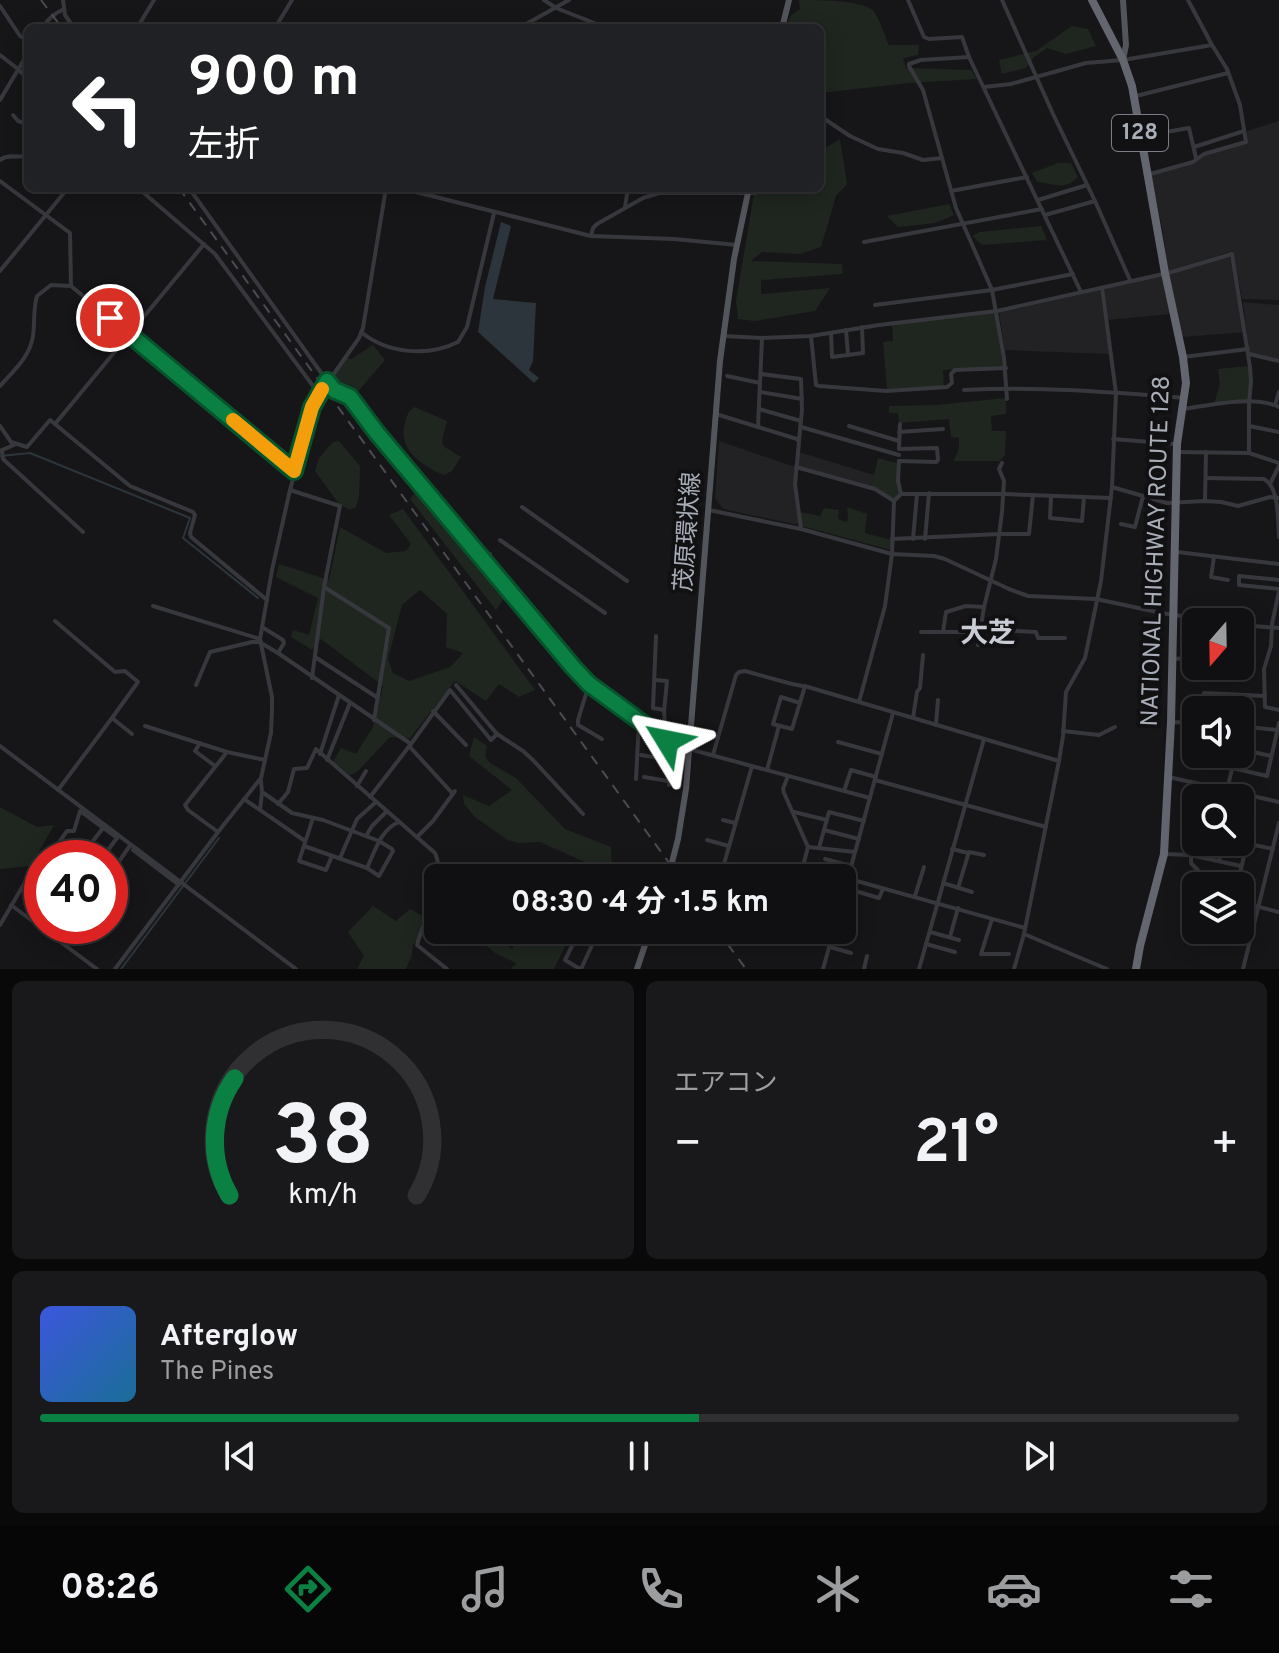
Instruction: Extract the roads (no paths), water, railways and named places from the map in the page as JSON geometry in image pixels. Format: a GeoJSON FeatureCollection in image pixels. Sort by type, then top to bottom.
{"type":"FeatureCollection","features":[{"type":"Feature","properties":{"kind":"highway","name":"NATIONAL HIGHWAY ROUTE 128"},"geometry":{"type":"LineString","coordinates":[[1092,0],[1123,60],[1134,97],[1186,382],[1177,448],[1171,722],[1164,854],[1136,969]]}},
{"type":"Feature","properties":{"kind":"main road"},"geometry":{"type":"LineString","coordinates":[[783,24],[789,0]]}},
{"type":"Feature","properties":{"kind":"main road"},"geometry":{"type":"LineString","coordinates":[[1123,0],[1126,45],[1123,60]]}},
{"type":"Feature","properties":{"kind":"main road","name":"茂原環状線"},"geometry":{"type":"LineString","coordinates":[[672,864],[686,789],[724,336],[737,245],[750,192]]}},
{"type":"Feature","properties":{"kind":"main road"},"geometry":{"type":"LineString","coordinates":[[637,969],[645,944]]}},
{"type":"Feature","properties":{"kind":"street"},"geometry":{"type":"LineString","coordinates":[[63,0],[65,15],[71,24]]}},
{"type":"Feature","properties":{"kind":"street"},"geometry":{"type":"LineString","coordinates":[[139,24],[154,0]]}},
{"type":"Feature","properties":{"kind":"street"},"geometry":{"type":"LineString","coordinates":[[277,24],[292,0]]}},
{"type":"Feature","properties":{"kind":"street"},"geometry":{"type":"LineString","coordinates":[[544,0],[597,24]]}},
{"type":"Feature","properties":{"kind":"street"},"geometry":{"type":"LineString","coordinates":[[526,24],[569,0]]}},
{"type":"Feature","properties":{"kind":"street"},"geometry":{"type":"LineString","coordinates":[[908,0],[924,37],[962,37],[1081,292]]}},
{"type":"Feature","properties":{"kind":"street"},"geometry":{"type":"LineString","coordinates":[[1002,0],[1130,280]]}},
{"type":"Feature","properties":{"kind":"street"},"geometry":{"type":"LineString","coordinates":[[1149,178],[1151,173],[1163,172],[1212,151],[1246,142],[1240,105],[1222,58],[1188,0]]}},
{"type":"Feature","properties":{"kind":"street"},"geometry":{"type":"LineString","coordinates":[[0,6],[24,38]]}},
{"type":"Feature","properties":{"kind":"street"},"geometry":{"type":"LineString","coordinates":[[45,24],[52,15],[64,9]]}},
{"type":"Feature","properties":{"kind":"street"},"geometry":{"type":"LineString","coordinates":[[984,87],[1011,84],[1086,63],[1212,45]]}},
{"type":"Feature","properties":{"kind":"street"},"geometry":{"type":"LineString","coordinates":[[0,55],[24,75]]}},
{"type":"Feature","properties":{"kind":"street"},"geometry":{"type":"LineString","coordinates":[[969,57],[921,60],[909,66],[920,83],[963,225],[992,290],[1006,368],[1007,399]]}},
{"type":"Feature","properties":{"kind":"street"},"geometry":{"type":"LineString","coordinates":[[0,100],[24,60]]}},
{"type":"Feature","properties":{"kind":"street"},"geometry":{"type":"LineString","coordinates":[[1134,97],[1228,73]]}},
{"type":"Feature","properties":{"kind":"street"},"geometry":{"type":"LineString","coordinates":[[13,115],[24,123]]}},
{"type":"Feature","properties":{"kind":"street"},"geometry":{"type":"LineString","coordinates":[[824,119],[878,149],[923,160],[942,158]]}},
{"type":"Feature","properties":{"kind":"street"},"geometry":{"type":"LineString","coordinates":[[1142,138],[1143,135],[1189,128],[1197,159]]}},
{"type":"Feature","properties":{"kind":"street"},"geometry":{"type":"LineString","coordinates":[[1194,147],[1244,131]]}},
{"type":"Feature","properties":{"kind":"street"},"geometry":{"type":"LineString","coordinates":[[0,160],[3,157],[24,157]]}},
{"type":"Feature","properties":{"kind":"street"},"geometry":{"type":"LineString","coordinates":[[951,191],[1027,177]]}},
{"type":"Feature","properties":{"kind":"street"},"geometry":{"type":"LineString","coordinates":[[0,181],[70,233],[71,286]]}},
{"type":"Feature","properties":{"kind":"street"},"geometry":{"type":"LineString","coordinates":[[1038,200],[1087,185]]}},
{"type":"Feature","properties":{"kind":"street"},"geometry":{"type":"LineString","coordinates":[[0,271],[65,192]]}},
{"type":"Feature","properties":{"kind":"street"},"geometry":{"type":"LineString","coordinates":[[143,192],[215,254],[319,394]]}},
{"type":"Feature","properties":{"kind":"street"},"geometry":{"type":"LineString","coordinates":[[192,192],[334,390],[350,397],[557,650],[589,684],[667,741],[870,798]]}},
{"type":"Feature","properties":{"kind":"street"},"geometry":{"type":"LineString","coordinates":[[260,810],[261,778],[271,733],[272,697],[261,641],[267,600],[294,471],[312,407],[361,332],[385,192]]}},
{"type":"Feature","properties":{"kind":"street"},"geometry":{"type":"LineString","coordinates":[[415,192],[591,236],[737,245]]}},
{"type":"Feature","properties":{"kind":"street"},"geometry":{"type":"LineString","coordinates":[[625,207],[627,192]]}},
{"type":"Feature","properties":{"kind":"street"},"geometry":{"type":"LineString","coordinates":[[591,236],[597,224],[625,207],[659,193],[750,192]]}},
{"type":"Feature","properties":{"kind":"street"},"geometry":{"type":"LineString","coordinates":[[1045,215],[1095,201]]}},
{"type":"Feature","properties":{"kind":"street"},"geometry":{"type":"LineString","coordinates":[[864,242],[1042,209]]}},
{"type":"Feature","properties":{"kind":"street"},"geometry":{"type":"LineString","coordinates":[[361,332],[387,347],[413,351],[431,351],[458,342],[467,327],[495,213]]}},
{"type":"Feature","properties":{"kind":"street"},"geometry":{"type":"LineString","coordinates":[[55,424],[204,244]]}},
{"type":"Feature","properties":{"kind":"street"},"geometry":{"type":"LineString","coordinates":[[724,336],[811,336],[997,311],[1165,273],[1232,254],[1251,381],[1249,453]]}},
{"type":"Feature","properties":{"kind":"street"},"geometry":{"type":"LineString","coordinates":[[875,305],[992,290],[1073,274]]}},
{"type":"Feature","properties":{"kind":"street"},"geometry":{"type":"LineString","coordinates":[[0,386],[30,348],[37,296],[49,286],[71,286],[294,471]]}},
{"type":"Feature","properties":{"kind":"street"},"geometry":{"type":"LineString","coordinates":[[1014,969],[1059,761],[1066,692],[1085,658],[1101,581],[1112,487],[1116,393],[1102,288]]}},
{"type":"Feature","properties":{"kind":"street"},"geometry":{"type":"LineString","coordinates":[[879,325],[881,334]]}},
{"type":"Feature","properties":{"kind":"street"},"geometry":{"type":"LineString","coordinates":[[831,333],[832,357],[863,353],[862,327]]}},
{"type":"Feature","properties":{"kind":"street"},"geometry":{"type":"LineString","coordinates":[[846,330],[848,355]]}},
{"type":"Feature","properties":{"kind":"street"},"geometry":{"type":"LineString","coordinates":[[811,336],[816,385],[819,386],[886,391],[947,387],[952,383],[951,374],[955,370],[1006,368]]}},
{"type":"Feature","properties":{"kind":"street"},"geometry":{"type":"LineString","coordinates":[[758,427],[762,338]]}},
{"type":"Feature","properties":{"kind":"street"},"geometry":{"type":"LineString","coordinates":[[1183,357],[1248,351],[1279,361]]}},
{"type":"Feature","properties":{"kind":"street"},"geometry":{"type":"LineString","coordinates":[[761,374],[801,379],[801,424],[796,467],[801,529]]}},
{"type":"Feature","properties":{"kind":"street"},"geometry":{"type":"LineString","coordinates":[[727,376],[760,383]]}},
{"type":"Feature","properties":{"kind":"street"},"geometry":{"type":"LineString","coordinates":[[964,390],[1007,388],[1185,398]]}},
{"type":"Feature","properties":{"kind":"street"},"geometry":{"type":"LineString","coordinates":[[760,392],[802,399]]}},
{"type":"Feature","properties":{"kind":"street"},"geometry":{"type":"LineString","coordinates":[[1183,409],[1250,401],[1277,406],[1279,392]]}},
{"type":"Feature","properties":{"kind":"street"},"geometry":{"type":"LineString","coordinates":[[759,409],[899,458],[938,460],[937,448],[899,449]]}},
{"type":"Feature","properties":{"kind":"street"},"geometry":{"type":"LineString","coordinates":[[716,414],[799,442]]}},
{"type":"Feature","properties":{"kind":"street"},"geometry":{"type":"LineString","coordinates":[[0,426],[11,442],[27,447],[50,420],[130,486],[193,512],[191,537],[267,600]]}},
{"type":"Feature","properties":{"kind":"street"},"geometry":{"type":"LineString","coordinates":[[900,424],[898,481],[901,494]]}},
{"type":"Feature","properties":{"kind":"street"},"geometry":{"type":"LineString","coordinates":[[849,426],[899,441]]}},
{"type":"Feature","properties":{"kind":"street"},"geometry":{"type":"LineString","coordinates":[[1249,426],[1279,432]]}},
{"type":"Feature","properties":{"kind":"street"},"geometry":{"type":"LineString","coordinates":[[899,432],[943,429]]}},
{"type":"Feature","properties":{"kind":"street"},"geometry":{"type":"LineString","coordinates":[[1113,439],[1206,452],[1249,453],[1279,465],[1271,482]]}},
{"type":"Feature","properties":{"kind":"street"},"geometry":{"type":"LineString","coordinates":[[16,444],[1,451],[2,459],[83,532]]}},
{"type":"Feature","properties":{"kind":"street"},"geometry":{"type":"LineString","coordinates":[[1205,501],[1206,452]]}},
{"type":"Feature","properties":{"kind":"street"},"geometry":{"type":"LineString","coordinates":[[978,645],[996,559],[1004,494],[1004,481],[999,469],[1002,463]]}},
{"type":"Feature","properties":{"kind":"street"},"geometry":{"type":"LineString","coordinates":[[796,467],[875,489],[894,501]]}},
{"type":"Feature","properties":{"kind":"street"},"geometry":{"type":"LineString","coordinates":[[1206,478],[1264,479],[1271,482],[1277,498],[1279,535]]}},
{"type":"Feature","properties":{"kind":"street"},"geometry":{"type":"LineString","coordinates":[[1112,487],[1167,503],[1205,501],[1238,506],[1277,498]]}},
{"type":"Feature","properties":{"kind":"street"},"geometry":{"type":"LineString","coordinates":[[290,490],[340,506],[324,587],[312,678]]}},
{"type":"Feature","properties":{"kind":"street"},"geometry":{"type":"LineString","coordinates":[[925,539],[929,493]]}},
{"type":"Feature","properties":{"kind":"street"},"geometry":{"type":"LineString","coordinates":[[859,702],[881,627],[892,554],[894,501],[901,494],[1111,498]]}},
{"type":"Feature","properties":{"kind":"street"},"geometry":{"type":"LineString","coordinates":[[913,539],[917,494]]}},
{"type":"Feature","properties":{"kind":"street"},"geometry":{"type":"LineString","coordinates":[[892,539],[1029,534],[1033,495]]}},
{"type":"Feature","properties":{"kind":"street"},"geometry":{"type":"LineString","coordinates":[[1051,496],[1050,518],[1082,521],[1084,497]]}},
{"type":"Feature","properties":{"kind":"street"},"geometry":{"type":"LineString","coordinates":[[1121,524],[1135,527],[1143,496]]}},
{"type":"Feature","properties":{"kind":"street"},"geometry":{"type":"LineString","coordinates":[[522,507],[627,581]]}},
{"type":"Feature","properties":{"kind":"street"},"geometry":{"type":"LineString","coordinates":[[709,510],[801,529],[892,554],[934,556],[1028,596],[1096,599],[1182,616]]}},
{"type":"Feature","properties":{"kind":"street"},"geometry":{"type":"LineString","coordinates":[[500,540],[605,613]]}},
{"type":"Feature","properties":{"kind":"street"},"geometry":{"type":"LineString","coordinates":[[1174,552],[1279,564]]}},
{"type":"Feature","properties":{"kind":"street"},"geometry":{"type":"LineString","coordinates":[[485,561],[490,554]]}},
{"type":"Feature","properties":{"kind":"street"},"geometry":{"type":"LineString","coordinates":[[1214,557],[1211,577],[1228,580]]}},
{"type":"Feature","properties":{"kind":"street"},"geometry":{"type":"LineString","coordinates":[[1279,580],[1239,576],[1239,585],[1279,590],[1264,669],[1265,707],[1279,710]]}},
{"type":"Feature","properties":{"kind":"street"},"geometry":{"type":"LineString","coordinates":[[324,587],[389,628],[374,720]]}},
{"type":"Feature","properties":{"kind":"street"},"geometry":{"type":"LineString","coordinates":[[153,606],[261,641],[410,745],[454,793],[417,837]]}},
{"type":"Feature","properties":{"kind":"street"},"geometry":{"type":"LineString","coordinates":[[943,632],[946,612],[966,606],[984,607]]}},
{"type":"Feature","properties":{"kind":"street"},"geometry":{"type":"LineString","coordinates":[[55,621],[115,672],[125,671],[138,682],[58,790]]}},
{"type":"Feature","properties":{"kind":"street"},"geometry":{"type":"LineString","coordinates":[[1254,626],[1279,628]]}},
{"type":"Feature","properties":{"kind":"street"},"geometry":{"type":"LineString","coordinates":[[262,627],[283,640],[278,653]]}},
{"type":"Feature","properties":{"kind":"street"},"geometry":{"type":"LineString","coordinates":[[921,632],[1036,632],[1038,638],[1065,638]]}},
{"type":"Feature","properties":{"kind":"street"},"geometry":{"type":"LineString","coordinates":[[656,636],[653,708],[664,710]]}},
{"type":"Feature","properties":{"kind":"street"},"geometry":{"type":"LineString","coordinates":[[196,685],[210,652],[261,641]]}},
{"type":"Feature","properties":{"kind":"street"},"geometry":{"type":"LineString","coordinates":[[1269,653],[1279,653]]}},
{"type":"Feature","properties":{"kind":"street"},"geometry":{"type":"LineString","coordinates":[[913,718],[923,655]]}},
{"type":"Feature","properties":{"kind":"street"},"geometry":{"type":"LineString","coordinates":[[315,657],[378,698]]}},
{"type":"Feature","properties":{"kind":"street"},"geometry":{"type":"LineString","coordinates":[[1172,659],[1182,658]]}},
{"type":"Feature","properties":{"kind":"street"},"geometry":{"type":"LineString","coordinates":[[713,755],[734,682],[739,672],[745,671],[1059,761]]}},
{"type":"Feature","properties":{"kind":"street"},"geometry":{"type":"LineString","coordinates":[[644,777],[669,783],[664,710],[667,681],[655,680]]}},
{"type":"Feature","properties":{"kind":"street"},"geometry":{"type":"LineString","coordinates":[[589,684],[578,725],[602,739]]}},
{"type":"Feature","properties":{"kind":"street"},"geometry":{"type":"LineString","coordinates":[[456,685],[497,734],[533,760],[583,814]]}},
{"type":"Feature","properties":{"kind":"street"},"geometry":{"type":"LineString","coordinates":[[800,703],[781,697],[772,723],[792,729],[800,703],[805,686]]}},
{"type":"Feature","properties":{"kind":"street"},"geometry":{"type":"LineString","coordinates":[[370,797],[450,690],[491,740],[497,734]]}},
{"type":"Feature","properties":{"kind":"street"},"geometry":{"type":"LineString","coordinates":[[1204,696],[1204,693],[1265,696]]}},
{"type":"Feature","properties":{"kind":"street"},"geometry":{"type":"LineString","coordinates":[[320,754],[339,695]]}},
{"type":"Feature","properties":{"kind":"street"},"geometry":{"type":"LineString","coordinates":[[936,725],[938,700]]}},
{"type":"Feature","properties":{"kind":"street"},"geometry":{"type":"LineString","coordinates":[[327,760],[350,703]]}},
{"type":"Feature","properties":{"kind":"street"},"geometry":{"type":"LineString","coordinates":[[433,711],[466,745]]}},
{"type":"Feature","properties":{"kind":"street"},"geometry":{"type":"LineString","coordinates":[[852,864],[893,712]]}},
{"type":"Feature","properties":{"kind":"street"},"geometry":{"type":"LineString","coordinates":[[112,718],[132,734]]}},
{"type":"Feature","properties":{"kind":"street"},"geometry":{"type":"LineString","coordinates":[[636,779],[639,722]]}},
{"type":"Feature","properties":{"kind":"street"},"geometry":{"type":"LineString","coordinates":[[1171,722],[1182,722]]}},
{"type":"Feature","properties":{"kind":"street"},"geometry":{"type":"LineString","coordinates":[[1229,784],[1232,768],[1267,776],[1279,723]]}},
{"type":"Feature","properties":{"kind":"street"},"geometry":{"type":"LineString","coordinates":[[145,726],[227,752],[265,760]]}},
{"type":"Feature","properties":{"kind":"street"},"geometry":{"type":"LineString","coordinates":[[767,770],[779,726]]}},
{"type":"Feature","properties":{"kind":"street"},"geometry":{"type":"LineString","coordinates":[[1063,731],[1099,735],[1115,727]]}},
{"type":"Feature","properties":{"kind":"street"},"geometry":{"type":"LineString","coordinates":[[1254,727],[1278,730]]}},
{"type":"Feature","properties":{"kind":"street"},"geometry":{"type":"LineString","coordinates":[[919,969],[984,739]]}},
{"type":"Feature","properties":{"kind":"street"},"geometry":{"type":"LineString","coordinates":[[838,742],[882,754]]}},
{"type":"Feature","properties":{"kind":"street"},"geometry":{"type":"LineString","coordinates":[[200,743],[195,751],[215,766]]}},
{"type":"Feature","properties":{"kind":"street"},"geometry":{"type":"LineString","coordinates":[[0,746],[296,969]]}},
{"type":"Feature","properties":{"kind":"street"},"geometry":{"type":"LineString","coordinates":[[278,804],[288,792],[295,767],[305,770],[316,749],[435,853],[438,861],[437,883],[417,945],[447,969]]}},
{"type":"Feature","properties":{"kind":"street"},"geometry":{"type":"LineString","coordinates":[[218,832],[185,805],[227,752]]}},
{"type":"Feature","properties":{"kind":"street"},"geometry":{"type":"LineString","coordinates":[[1254,752],[1271,756]]}},
{"type":"Feature","properties":{"kind":"street"},"geometry":{"type":"LineString","coordinates":[[641,755],[666,759]]}},
{"type":"Feature","properties":{"kind":"street"},"geometry":{"type":"LineString","coordinates":[[724,864],[752,766]]}},
{"type":"Feature","properties":{"kind":"street"},"geometry":{"type":"LineString","coordinates":[[844,791],[851,770],[1046,827]]}},
{"type":"Feature","properties":{"kind":"street"},"geometry":{"type":"LineString","coordinates":[[357,786],[366,771]]}},
{"type":"Feature","properties":{"kind":"street"},"geometry":{"type":"LineString","coordinates":[[788,776],[783,789],[808,847],[804,864]]}},
{"type":"Feature","properties":{"kind":"street"},"geometry":{"type":"LineString","coordinates":[[115,969],[261,778]]}},
{"type":"Feature","properties":{"kind":"street"},"geometry":{"type":"LineString","coordinates":[[1169,779],[1198,784]]}},
{"type":"Feature","properties":{"kind":"street"},"geometry":{"type":"LineString","coordinates":[[244,799],[304,844],[367,868],[379,876],[393,851],[366,836],[292,813],[262,792]]}},
{"type":"Feature","properties":{"kind":"street"},"geometry":{"type":"LineString","coordinates":[[1254,797],[1279,802]]}},
{"type":"Feature","properties":{"kind":"street"},"geometry":{"type":"LineString","coordinates":[[340,858],[360,815],[376,802]]}},
{"type":"Feature","properties":{"kind":"street"},"geometry":{"type":"LineString","coordinates":[[61,840],[67,831],[74,831],[80,811],[180,883]]}},
{"type":"Feature","properties":{"kind":"street"},"geometry":{"type":"LineString","coordinates":[[366,836],[387,811]]}},
{"type":"Feature","properties":{"kind":"street"},"geometry":{"type":"LineString","coordinates":[[793,812],[827,820]]}},
{"type":"Feature","properties":{"kind":"street"},"geometry":{"type":"LineString","coordinates":[[819,848],[829,812],[864,821]]}},
{"type":"Feature","properties":{"kind":"street"},"geometry":{"type":"LineString","coordinates":[[313,818],[299,861],[326,870],[332,856]]}},
{"type":"Feature","properties":{"kind":"street"},"geometry":{"type":"LineString","coordinates":[[723,820],[735,823]]}},
{"type":"Feature","properties":{"kind":"street"},"geometry":{"type":"LineString","coordinates":[[367,868],[379,841],[391,825],[399,822]]}},
{"type":"Feature","properties":{"kind":"street"},"geometry":{"type":"LineString","coordinates":[[1243,969],[1279,823]]}},
{"type":"Feature","properties":{"kind":"street"},"geometry":{"type":"LineString","coordinates":[[94,840],[103,828]]}},
{"type":"Feature","properties":{"kind":"street"},"geometry":{"type":"LineString","coordinates":[[824,830],[859,839]]}},
{"type":"Feature","properties":{"kind":"street"},"geometry":{"type":"LineString","coordinates":[[707,840],[729,846]]}},
{"type":"Feature","properties":{"kind":"street"},"geometry":{"type":"LineString","coordinates":[[1254,845],[1273,849]]}},
{"type":"Feature","properties":{"kind":"street"},"geometry":{"type":"LineString","coordinates":[[808,847],[855,852]]}},
{"type":"Feature","properties":{"kind":"street"},"geometry":{"type":"LineString","coordinates":[[952,849],[984,855]]}},
{"type":"Feature","properties":{"kind":"street"},"geometry":{"type":"LineString","coordinates":[[958,888],[968,853]]}},
{"type":"Feature","properties":{"kind":"street"},"geometry":{"type":"LineString","coordinates":[[1164,854],[1182,855]]}},
{"type":"Feature","properties":{"kind":"street"},"geometry":{"type":"LineString","coordinates":[[1195,856],[1241,866]]}},
{"type":"Feature","properties":{"kind":"street"},"geometry":{"type":"LineString","coordinates":[[1219,861],[1220,856]]}},
{"type":"Feature","properties":{"kind":"street"},"geometry":{"type":"LineString","coordinates":[[1240,872],[1244,856]]}},
{"type":"Feature","properties":{"kind":"street"},"geometry":{"type":"LineString","coordinates":[[825,859],[844,864]]}},
{"type":"Feature","properties":{"kind":"street"},"geometry":{"type":"LineString","coordinates":[[915,896],[924,867]]}},
{"type":"Feature","properties":{"kind":"street"},"geometry":{"type":"LineString","coordinates":[[856,880],[992,919],[1107,969]]}},
{"type":"Feature","properties":{"kind":"street"},"geometry":{"type":"LineString","coordinates":[[943,883],[972,892]]}},
{"type":"Feature","properties":{"kind":"street"},"geometry":{"type":"LineString","coordinates":[[0,925],[24,884]]}},
{"type":"Feature","properties":{"kind":"street"},"geometry":{"type":"LineString","coordinates":[[856,891],[879,898],[883,888]]}},
{"type":"Feature","properties":{"kind":"street"},"geometry":{"type":"LineString","coordinates":[[11,905],[97,969]]}},
{"type":"Feature","properties":{"kind":"street"},"geometry":{"type":"LineString","coordinates":[[1254,905],[1279,912]]}},
{"type":"Feature","properties":{"kind":"street"},"geometry":{"type":"LineString","coordinates":[[950,937],[958,908]]}},
{"type":"Feature","properties":{"kind":"street"},"geometry":{"type":"LineString","coordinates":[[992,919],[981,954],[1009,954]]}},
{"type":"Feature","properties":{"kind":"street"},"geometry":{"type":"LineString","coordinates":[[930,932],[959,940]]}},
{"type":"Feature","properties":{"kind":"street"},"geometry":{"type":"LineString","coordinates":[[573,944],[565,960],[580,969],[592,944]]}},
{"type":"Feature","properties":{"kind":"street"},"geometry":{"type":"LineString","coordinates":[[823,969],[830,944]]}},
{"type":"Feature","properties":{"kind":"street"},"geometry":{"type":"LineString","coordinates":[[926,944],[955,952]]}},
{"type":"Feature","properties":{"kind":"street"},"geometry":{"type":"LineString","coordinates":[[829,947],[851,953]]}},
{"type":"Feature","properties":{"kind":"street"},"geometry":{"type":"LineString","coordinates":[[864,969],[867,956]]}},
{"type":"Feature","properties":{"kind":"waterway"},"geometry":{"type":"LineString","coordinates":[[0,456],[30,453],[190,518],[183,538],[258,598]]}},
{"type":"Feature","properties":{"kind":"waterway"},"geometry":{"type":"LineString","coordinates":[[121,969],[219,838]]}},
{"type":"Feature","properties":{"kind":"railway"},"geometry":{"type":"LineString","coordinates":[[41,0],[59,24]]}},
{"type":"Feature","properties":{"kind":"railway"},"geometry":{"type":"LineString","coordinates":[[182,192],[670,864]]}},
{"type":"Feature","properties":{"kind":"railway"},"geometry":{"type":"LineString","coordinates":[[727,944],[746,969]]}},
{"type":"Feature","properties":{"kind":"district","name":"大芝"},"geometry":{"type":"Point","coordinates":[988,635]}}]}
